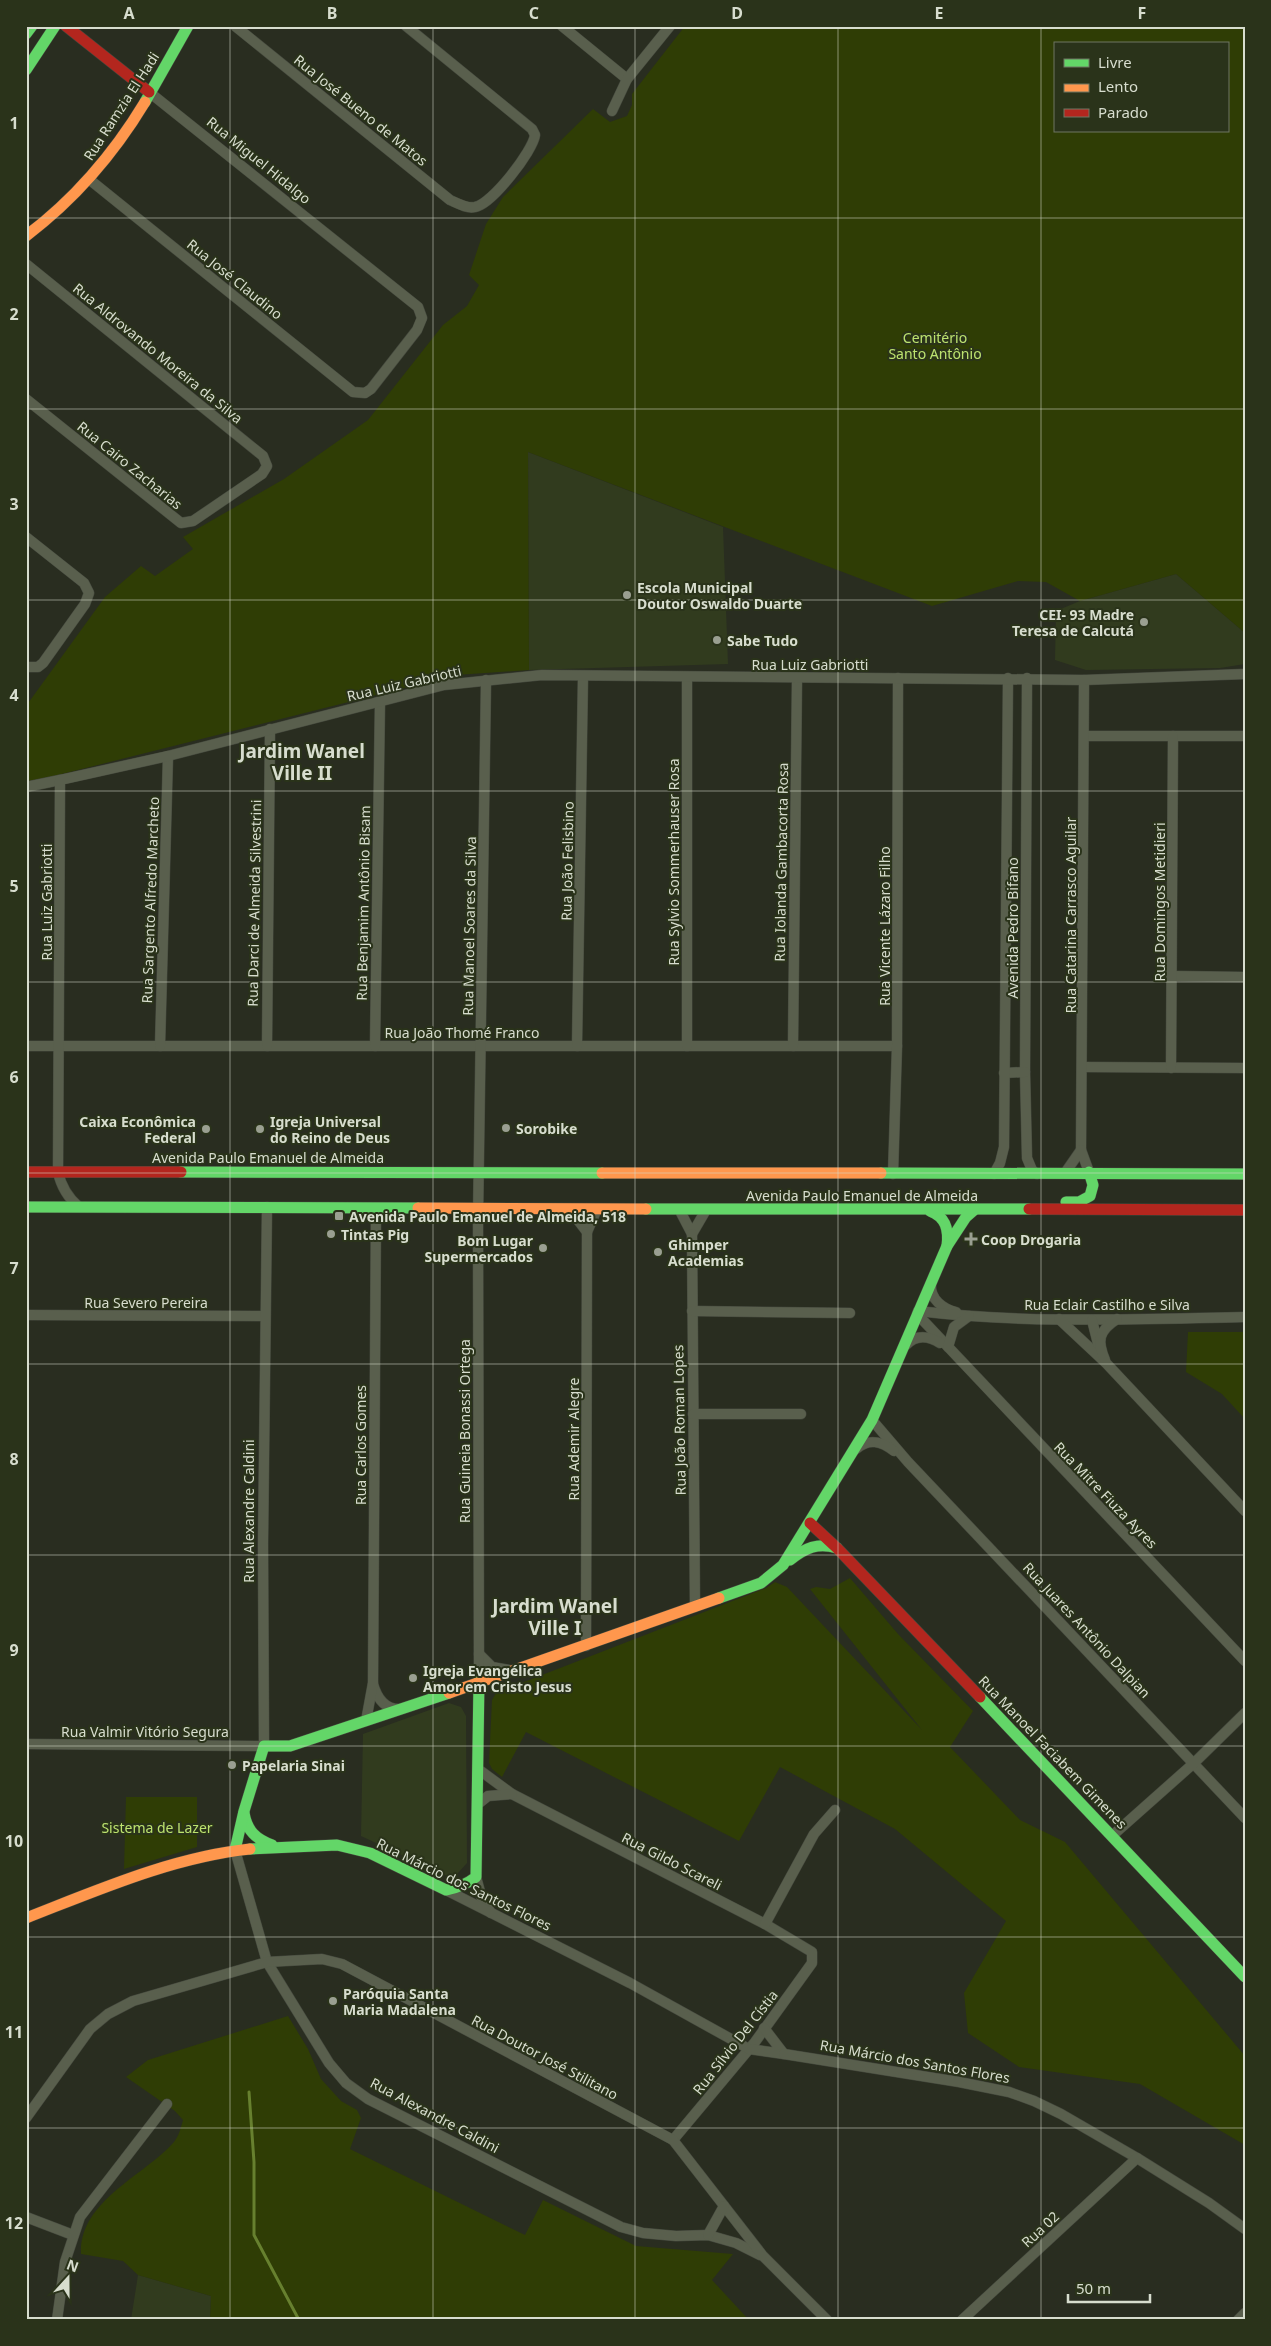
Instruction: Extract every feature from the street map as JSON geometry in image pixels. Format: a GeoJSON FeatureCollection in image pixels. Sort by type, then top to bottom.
{"type":"FeatureCollection","features":[{"type":"Feature","properties":{"kind":"street"},"geometry":{"type":"LineString","coordinates":[[26,34],[32,26]]}},
{"type":"Feature","properties":{"kind":"street"},"geometry":{"type":"LineString","coordinates":[[26,70],[55,26]]}},
{"type":"Feature","properties":{"kind":"street","name":"Rua Miguel Hidalgo"},"geometry":{"type":"LineString","coordinates":[[66,26],[418,307],[422,313],[421,324],[371,389],[365,393]]}},
{"type":"Feature","properties":{"kind":"street","name":"Rua Ramzia El Hadi"},"geometry":{"type":"LineString","coordinates":[[26,236],[66,203],[90,180],[114,150],[188,26]]}},
{"type":"Feature","properties":{"kind":"street","name":"Rua José Bueno de Matos"},"geometry":{"type":"LineString","coordinates":[[235,26],[450,200],[474,208],[485,204],[494,195],[534,141],[535,135],[527,123],[406,26]]}},
{"type":"Feature","properties":{"kind":"street"},"geometry":{"type":"LineString","coordinates":[[562,26],[627,79]]}},
{"type":"Feature","properties":{"kind":"street"},"geometry":{"type":"LineString","coordinates":[[612,111],[627,79],[670,26]]}},
{"type":"Feature","properties":{"kind":"street","name":"Rua José Claudino"},"geometry":{"type":"LineString","coordinates":[[90,180],[353,392],[365,393]]}},
{"type":"Feature","properties":{"kind":"street","name":"Rua Aldrovando Moreira da Silva"},"geometry":{"type":"LineString","coordinates":[[26,264],[263,456],[267,466]]}},
{"type":"Feature","properties":{"kind":"street","name":"Rua Cairo Zacharias"},"geometry":{"type":"LineString","coordinates":[[26,399],[181,523],[185,524],[193,521],[262,474],[267,466]]}},
{"type":"Feature","properties":{"kind":"street"},"geometry":{"type":"LineString","coordinates":[[26,537],[84,583],[89,593],[85,604],[43,663],[38,667],[29,668]]}},
{"type":"Feature","properties":{"kind":"street","name":"Rua Luiz Gabriotti"},"geometry":{"type":"LineString","coordinates":[[58,1172],[60,780],[168,756],[444,685],[486,680],[542,675],[1084,680],[1245,674]]}},
{"type":"Feature","properties":{"kind":"street","name":"Rua João Felisbino"},"geometry":{"type":"LineString","coordinates":[[577,1046],[583,676]]}},
{"type":"Feature","properties":{"kind":"street","name":"Rua Sylvio Sommerhauser Rosa"},"geometry":{"type":"LineString","coordinates":[[687,1046],[688,677]]}},
{"type":"Feature","properties":{"kind":"street","name":"Rua Iolanda Gambacorta Rosa"},"geometry":{"type":"LineString","coordinates":[[793,1046],[797,678]]}},
{"type":"Feature","properties":{"kind":"street","name":"Rua Vicente Lázaro Filho"},"geometry":{"type":"LineString","coordinates":[[893,1174],[898,1046],[898,678]]}},
{"type":"Feature","properties":{"kind":"street","name":"Avenida Pedro Bifano"},"geometry":{"type":"LineString","coordinates":[[994,1174],[1000,1164],[1004,1147],[1008,678]]}},
{"type":"Feature","properties":{"kind":"street","name":"Avenida Pedro Bifano"},"geometry":{"type":"LineString","coordinates":[[1027,678],[1025,1072],[1027,1158],[1037,1174]]}},
{"type":"Feature","properties":{"kind":"street","name":"Rua Manoel Soares da Silva"},"geometry":{"type":"LineString","coordinates":[[479,1173],[486,680]]}},
{"type":"Feature","properties":{"kind":"street","name":"Rua Catarina Carrasco Aguilar"},"geometry":{"type":"LineString","coordinates":[[1084,680],[1081,1150],[1089,1172]]}},
{"type":"Feature","properties":{"kind":"street","name":"Rua Benjamim Antônio Bisam"},"geometry":{"type":"LineString","coordinates":[[375,1046],[380,701]]}},
{"type":"Feature","properties":{"kind":"street","name":"Rua Darci de Almeida Silvestrini"},"geometry":{"type":"LineString","coordinates":[[266,1046],[270,729]]}},
{"type":"Feature","properties":{"kind":"street"},"geometry":{"type":"LineString","coordinates":[[1085,736],[1245,736]]}},
{"type":"Feature","properties":{"kind":"street","name":"Rua Domingos Metidieri"},"geometry":{"type":"LineString","coordinates":[[1171,1068],[1174,736]]}},
{"type":"Feature","properties":{"kind":"street","name":"Rua Sargento Alfredo Marcheto"},"geometry":{"type":"LineString","coordinates":[[160,1046],[168,756]]}},
{"type":"Feature","properties":{"kind":"street"},"geometry":{"type":"LineString","coordinates":[[26,787],[60,780]]}},
{"type":"Feature","properties":{"kind":"street"},"geometry":{"type":"LineString","coordinates":[[1173,976],[1245,977]]}},
{"type":"Feature","properties":{"kind":"street","name":"Rua João Thomé Franco"},"geometry":{"type":"LineString","coordinates":[[26,1046],[898,1046]]}},
{"type":"Feature","properties":{"kind":"street"},"geometry":{"type":"LineString","coordinates":[[1083,1067],[1245,1068]]}},
{"type":"Feature","properties":{"kind":"street"},"geometry":{"type":"LineString","coordinates":[[1004,1072],[1025,1072]]}},
{"type":"Feature","properties":{"kind":"street"},"geometry":{"type":"LineString","coordinates":[[1065,1173],[1081,1150]]}},
{"type":"Feature","properties":{"kind":"street","name":"Avenida Paulo Emanuel de Almeida"},"geometry":{"type":"LineString","coordinates":[[26,1172],[893,1174],[1089,1172],[1245,1174]]}},
{"type":"Feature","properties":{"kind":"street"},"geometry":{"type":"LineString","coordinates":[[58,1172],[63,1188],[70,1200],[79,1207]]}},
{"type":"Feature","properties":{"kind":"street"},"geometry":{"type":"LineString","coordinates":[[998,1210],[1030,1202],[1084,1200],[1090,1196],[1093,1190],[1089,1172]]}},
{"type":"Feature","properties":{"kind":"street"},"geometry":{"type":"LineString","coordinates":[[478,1209],[479,1173]]}},
{"type":"Feature","properties":{"kind":"street","name":"Avenida Paulo Emanuel de Almeida"},"geometry":{"type":"LineString","coordinates":[[26,1206],[570,1210],[1245,1210]]}},
{"type":"Feature","properties":{"kind":"street","name":"Rua Alexandre Caldini"},"geometry":{"type":"LineString","coordinates":[[268,1207],[262,1544],[264,1746],[244,1811],[235,1850],[267,1962],[328,2063],[346,2083],[368,2099],[621,2227],[643,2233],[676,2236],[708,2235],[736,2243],[763,2256]]}},
{"type":"Feature","properties":{"kind":"street","name":"Rua Carlos Gomes"},"geometry":{"type":"LineString","coordinates":[[366,1721],[372,1683],[376,1208]]}},
{"type":"Feature","properties":{"kind":"street","name":"Rua Guineia Bonassi Ortega"},"geometry":{"type":"LineString","coordinates":[[478,1209],[479,1721],[476,1877],[482,1899],[492,1914]]}},
{"type":"Feature","properties":{"kind":"street","name":"Rua Ademir Alegre"},"geometry":{"type":"LineString","coordinates":[[586,1646],[587,1232],[597,1209]]}},
{"type":"Feature","properties":{"kind":"street","name":"Rua João Roman Lopes"},"geometry":{"type":"LineString","coordinates":[[679,1209],[692,1234],[695,1606]]}},
{"type":"Feature","properties":{"kind":"street"},"geometry":{"type":"LineString","coordinates":[[570,1210],[587,1232]]}},
{"type":"Feature","properties":{"kind":"street"},"geometry":{"type":"LineString","coordinates":[[692,1234],[706,1210]]}},
{"type":"Feature","properties":{"kind":"street"},"geometry":{"type":"LineString","coordinates":[[783,1565],[872,1420],[947,1246],[966,1217],[974,1210]]}},
{"type":"Feature","properties":{"kind":"street"},"geometry":{"type":"LineString","coordinates":[[930,1211],[938,1213],[946,1222],[949,1236],[947,1246]]}},
{"type":"Feature","properties":{"kind":"street","name":"Rua Eclair Castilho e Silva"},"geometry":{"type":"LineString","coordinates":[[931,1282],[930,1292],[935,1300],[950,1311],[969,1316]]}},
{"type":"Feature","properties":{"kind":"street"},"geometry":{"type":"LineString","coordinates":[[692,1311],[850,1313]]}},
{"type":"Feature","properties":{"kind":"street","name":"Rua Eclair Castilho e Silva"},"geometry":{"type":"LineString","coordinates":[[917,1313],[1087,1320],[1245,1317]]}},
{"type":"Feature","properties":{"kind":"street","name":"Rua Mitre Fiuza Ayres"},"geometry":{"type":"LineString","coordinates":[[917,1313],[1245,1661]]}},
{"type":"Feature","properties":{"kind":"street","name":"Rua Severo Pereira"},"geometry":{"type":"LineString","coordinates":[[26,1315],[265,1316]]}},
{"type":"Feature","properties":{"kind":"street"},"geometry":{"type":"LineString","coordinates":[[948,1347],[954,1327],[969,1316]]}},
{"type":"Feature","properties":{"kind":"street"},"geometry":{"type":"LineString","coordinates":[[1059,1319],[1106,1363],[1245,1510]]}},
{"type":"Feature","properties":{"kind":"street"},"geometry":{"type":"LineString","coordinates":[[1098,1344],[1105,1330],[1118,1319]]}},
{"type":"Feature","properties":{"kind":"street"},"geometry":{"type":"LineString","coordinates":[[1077,1336],[1074,1325],[1087,1320],[1106,1363]]}},
{"type":"Feature","properties":{"kind":"street","name":"Rua Mitre Fiuza Ayres"},"geometry":{"type":"LineString","coordinates":[[901,1350],[909,1341],[916,1338],[933,1339],[948,1347]]}},
{"type":"Feature","properties":{"kind":"street"},"geometry":{"type":"LineString","coordinates":[[693,1414],[801,1414]]}},
{"type":"Feature","properties":{"kind":"street","name":"Rua Juares Antônio Dalpian"},"geometry":{"type":"LineString","coordinates":[[872,1420],[908,1462],[1245,1818]]}},
{"type":"Feature","properties":{"kind":"street","name":"Rua Juares Antônio Dalpian"},"geometry":{"type":"LineString","coordinates":[[865,1433],[883,1443],[908,1462]]}},
{"type":"Feature","properties":{"kind":"street"},"geometry":{"type":"LineString","coordinates":[[854,1450],[862,1443],[872,1441],[883,1443]]}},
{"type":"Feature","properties":{"kind":"street","name":"Rua Manoel Faciabem Gimenes"},"geometry":{"type":"LineString","coordinates":[[810,1523],[838,1549],[1245,1977]]}},
{"type":"Feature","properties":{"kind":"street"},"geometry":{"type":"LineString","coordinates":[[264,1746],[290,1746],[586,1646],[761,1583],[809,1546],[826,1544],[838,1549]]}},
{"type":"Feature","properties":{"kind":"street"},"geometry":{"type":"LineString","coordinates":[[479,1654],[492,1667],[512,1670]]}},
{"type":"Feature","properties":{"kind":"street"},"geometry":{"type":"LineString","coordinates":[[372,1683],[379,1700],[392,1709],[399,1709]]}},
{"type":"Feature","properties":{"kind":"street"},"geometry":{"type":"LineString","coordinates":[[449,1692],[463,1696],[470,1702],[475,1709],[479,1721]]}},
{"type":"Feature","properties":{"kind":"street"},"geometry":{"type":"LineString","coordinates":[[1112,1835],[1194,1763],[1245,1713]]}},
{"type":"Feature","properties":{"kind":"street","name":"Rua Valmir Vitório Segura"},"geometry":{"type":"LineString","coordinates":[[26,1744],[264,1746]]}},
{"type":"Feature","properties":{"kind":"street","name":"Rua Gildo Scareli"},"geometry":{"type":"LineString","coordinates":[[478,1769],[512,1794],[807,1947],[812,1952],[814,1958]]}},
{"type":"Feature","properties":{"kind":"street"},"geometry":{"type":"LineString","coordinates":[[478,1804],[488,1796],[512,1794]]}},
{"type":"Feature","properties":{"kind":"street"},"geometry":{"type":"LineString","coordinates":[[765,1924],[814,1834],[835,1810]]}},
{"type":"Feature","properties":{"kind":"street"},"geometry":{"type":"LineString","coordinates":[[244,1811],[246,1828],[255,1837],[276,1846]]}},
{"type":"Feature","properties":{"kind":"street","name":"Rua Márcio dos Santos Flores"},"geometry":{"type":"LineString","coordinates":[[26,1918],[114,1883],[217,1852],[276,1846],[337,1845],[370,1853],[630,1983],[748,2050],[960,2082],[1009,2092],[1061,2114],[1138,2158],[1245,2229]]}},
{"type":"Feature","properties":{"kind":"street"},"geometry":{"type":"LineString","coordinates":[[446,1890],[459,1888],[476,1877]]}},
{"type":"Feature","properties":{"kind":"street","name":"Rua Sílvio Del Cístia"},"geometry":{"type":"LineString","coordinates":[[673,2140],[748,2050],[814,1958]]}},
{"type":"Feature","properties":{"kind":"street","name":"Rua Doutor José Stilitano"},"geometry":{"type":"LineString","coordinates":[[26,2118],[90,2029],[108,2014],[133,2001],[267,1962],[322,1959],[342,1964],[673,2140],[763,2256],[827,2320]]}},
{"type":"Feature","properties":{"kind":"street"},"geometry":{"type":"LineString","coordinates":[[764,2028],[784,2054]]}},
{"type":"Feature","properties":{"kind":"street"},"geometry":{"type":"LineString","coordinates":[[57,2320],[65,2262],[80,2217],[166,2104]]}},
{"type":"Feature","properties":{"kind":"street","name":"Rua 02"},"geometry":{"type":"LineString","coordinates":[[962,2320],[1138,2158]]}},
{"type":"Feature","properties":{"kind":"street"},"geometry":{"type":"LineString","coordinates":[[708,2235],[724,2206]]}},
{"type":"Feature","properties":{"kind":"street"},"geometry":{"type":"LineString","coordinates":[[26,2217],[73,2235]]}},
{"type":"Feature","properties":{"kind":"street"},"geometry":{"type":"LineString","coordinates":[[1238,2320],[1245,2314]]}},
{"type":"Feature","properties":{"kind":"shaded area","name":"Escola Municipal Doutor Oswaldo Duarte"},"geometry":{"type":"Polygon","coordinates":[[[528,452],[723,527],[728,664],[529,670],[528,452]]]}},
{"type":"Feature","properties":{"kind":"shaded area","name":"CEI- 93 Madre Teresa de Calcutá"},"geometry":{"type":"Polygon","coordinates":[[[1176,574],[1245,633],[1245,664],[1220,668],[1086,670],[1055,660],[1056,611],[1080,601],[1176,574]]]}},
{"type":"Feature","properties":{"kind":"shaded area"},"geometry":{"type":"Polygon","coordinates":[[[449,1703],[461,1707],[466,1716],[467,1863],[457,1874],[447,1876],[361,1836],[363,1734],[449,1703]]]}},
{"type":"Feature","properties":{"kind":"shaded area"},"geometry":{"type":"Polygon","coordinates":[[[138,2275],[211,2296],[210,2320],[131,2320],[138,2275]]]}},
{"type":"Feature","properties":{"kind":"green space","name":"Cemitério Santo Antônio"},"geometry":{"type":"Polygon","coordinates":[[[685,26],[1245,26],[1245,633],[1176,574],[1080,601],[1046,582],[1018,581],[932,606],[528,452],[529,670],[456,675],[26,783],[26,706],[105,597],[141,566],[155,576],[193,549],[183,537],[284,479],[368,420],[443,325],[467,306],[479,285],[469,275],[486,224],[503,197],[593,109],[610,122],[627,116],[632,105],[632,94],[685,26]]]}},
{"type":"Feature","properties":{"kind":"green space"},"geometry":{"type":"Polygon","coordinates":[[[1188,1332],[1245,1332],[1245,1419],[1222,1394],[1186,1372],[1188,1332]]]}},
{"type":"Feature","properties":{"kind":"green space"},"geometry":{"type":"Polygon","coordinates":[[[850,1578],[898,1634],[973,1711],[950,1747],[1020,1820],[1065,1842],[1245,2056],[1245,2145],[1140,2084],[1019,2067],[968,2033],[964,1993],[1006,1921],[895,1829],[780,1767],[739,1841],[526,1732],[502,1777],[492,1769],[489,1763],[492,1700],[496,1693],[766,1588],[775,1582],[787,1587],[922,1730],[810,1589],[816,1587],[830,1589],[850,1578]]]}},
{"type":"Feature","properties":{"kind":"green space","name":"Sistema de Lazer"},"geometry":{"type":"Polygon","coordinates":[[[126,1797],[197,1797],[197,1847],[124,1869],[126,1797]]]}},
{"type":"Feature","properties":{"kind":"green space"},"geometry":{"type":"Polygon","coordinates":[[[288,2016],[308,2049],[321,2079],[341,2101],[357,2110],[361,2118],[350,2149],[525,2235],[543,2200],[636,2246],[733,2254],[712,2280],[749,2320],[210,2320],[211,2296],[138,2275],[123,2261],[81,2254],[83,2235],[90,2219],[116,2191],[174,2142],[179,2134],[183,2120],[175,2111],[126,2077],[148,2060],[288,2016]]]}},
{"type":"Feature","properties":{"kind":"waterway"},"geometry":{"type":"LineString","coordinates":[[249,2092],[254,2162],[254,2235],[299,2320]]}},
{"type":"Feature","properties":{"kind":"traffic: fast"},"geometry":{"type":"LineString","coordinates":[[26,34],[32,26]]}},
{"type":"Feature","properties":{"kind":"traffic: fast"},"geometry":{"type":"LineString","coordinates":[[26,70],[55,26]]}},
{"type":"Feature","properties":{"kind":"traffic: fast"},"geometry":{"type":"LineString","coordinates":[[145,102],[188,26]]}},
{"type":"Feature","properties":{"kind":"traffic: fast"},"geometry":{"type":"LineString","coordinates":[[181,1172],[602,1173]]}},
{"type":"Feature","properties":{"kind":"traffic: fast"},"geometry":{"type":"LineString","coordinates":[[1066,1202],[1079,1202],[1090,1196],[1093,1185],[1089,1172]]}},
{"type":"Feature","properties":{"kind":"traffic: fast"},"geometry":{"type":"LineString","coordinates":[[881,1173],[1245,1174]]}},
{"type":"Feature","properties":{"kind":"traffic: fast"},"geometry":{"type":"LineString","coordinates":[[26,1207],[418,1208]]}},
{"type":"Feature","properties":{"kind":"traffic: fast"},"geometry":{"type":"LineString","coordinates":[[646,1209],[1029,1209]]}},
{"type":"Feature","properties":{"kind":"traffic: fast"},"geometry":{"type":"LineString","coordinates":[[719,1598],[761,1583],[783,1565],[872,1420],[947,1246],[966,1217],[974,1210]]}},
{"type":"Feature","properties":{"kind":"traffic: fast"},"geometry":{"type":"LineString","coordinates":[[930,1211],[943,1220],[947,1229],[947,1246]]}},
{"type":"Feature","properties":{"kind":"traffic: fast"},"geometry":{"type":"LineString","coordinates":[[790,1560],[812,1547],[830,1546],[837,1548]]}},
{"type":"Feature","properties":{"kind":"traffic: fast"},"geometry":{"type":"LineString","coordinates":[[250,1849],[337,1845],[370,1853],[446,1890],[466,1884],[476,1877],[479,1681]]}},
{"type":"Feature","properties":{"kind":"traffic: fast"},"geometry":{"type":"LineString","coordinates":[[235,1850],[244,1811],[264,1746],[290,1746],[449,1693]]}},
{"type":"Feature","properties":{"kind":"traffic: fast"},"geometry":{"type":"LineString","coordinates":[[980,1697],[1245,1977]]}},
{"type":"Feature","properties":{"kind":"traffic: fast"},"geometry":{"type":"LineString","coordinates":[[244,1813],[247,1825],[253,1834],[272,1845]]}},
{"type":"Feature","properties":{"kind":"traffic: slow"},"geometry":{"type":"LineString","coordinates":[[26,236],[61,207],[92,175],[120,140],[145,102]]}},
{"type":"Feature","properties":{"kind":"traffic: slow"},"geometry":{"type":"LineString","coordinates":[[602,1173],[881,1173]]}},
{"type":"Feature","properties":{"kind":"traffic: slow"},"geometry":{"type":"LineString","coordinates":[[418,1208],[646,1209]]}},
{"type":"Feature","properties":{"kind":"traffic: slow"},"geometry":{"type":"LineString","coordinates":[[449,1693],[719,1598]]}},
{"type":"Feature","properties":{"kind":"traffic: slow"},"geometry":{"type":"LineString","coordinates":[[26,1918],[108,1886],[164,1867],[221,1853],[250,1849]]}},
{"type":"Feature","properties":{"kind":"traffic: jam"},"geometry":{"type":"LineString","coordinates":[[66,26],[149,92]]}},
{"type":"Feature","properties":{"kind":"traffic: jam"},"geometry":{"type":"LineString","coordinates":[[26,1172],[181,1172]]}},
{"type":"Feature","properties":{"kind":"traffic: jam"},"geometry":{"type":"LineString","coordinates":[[1029,1209],[1245,1210]]}},
{"type":"Feature","properties":{"kind":"traffic: jam"},"geometry":{"type":"LineString","coordinates":[[810,1523],[838,1549],[980,1697]]}},
{"type":"Feature","properties":{"kind":"place","name":"Escola Municipal Doutor Oswaldo Duarte"},"geometry":{"type":"Point","coordinates":[627,595]}},
{"type":"Feature","properties":{"kind":"place","name":"CEI- 93 Madre Teresa de Calcutá"},"geometry":{"type":"Point","coordinates":[1144,622]}},
{"type":"Feature","properties":{"kind":"place","name":"Sabe Tudo"},"geometry":{"type":"Point","coordinates":[717,640]}},
{"type":"Feature","properties":{"kind":"place","name":"Sorobike"},"geometry":{"type":"Point","coordinates":[506,1128]}},
{"type":"Feature","properties":{"kind":"place","name":"Caixa Econômica Federal"},"geometry":{"type":"Point","coordinates":[206,1129]}},
{"type":"Feature","properties":{"kind":"place","name":"Igreja Universal do Reino de Deus"},"geometry":{"type":"Point","coordinates":[260,1129]}},
{"type":"Feature","properties":{"kind":"place","name":"Avenida Paulo Emanuel de Almeida, 518"},"geometry":{"type":"Point","coordinates":[339,1216]}},
{"type":"Feature","properties":{"kind":"place","name":"Tintas Pig"},"geometry":{"type":"Point","coordinates":[331,1234]}},
{"type":"Feature","properties":{"kind":"place","name":"Coop Drogaria"},"geometry":{"type":"Point","coordinates":[971,1239]}},
{"type":"Feature","properties":{"kind":"place","name":"Bom Lugar Supermercados"},"geometry":{"type":"Point","coordinates":[543,1248]}},
{"type":"Feature","properties":{"kind":"place","name":"Ghimper Academias"},"geometry":{"type":"Point","coordinates":[658,1252]}},
{"type":"Feature","properties":{"kind":"place","name":"Igreja Evangélica Amor em Cristo Jesus"},"geometry":{"type":"Point","coordinates":[413,1678]}},
{"type":"Feature","properties":{"kind":"place","name":"Papelaria Sinai"},"geometry":{"type":"Point","coordinates":[232,1765]}},
{"type":"Feature","properties":{"kind":"place","name":"Paróquia Santa Maria Madalena"},"geometry":{"type":"Point","coordinates":[333,2001]}},
{"type":"Feature","properties":{"kind":"district","name":"Jardim Wanel Ville II"},"geometry":{"type":"Point","coordinates":[302,762]}},
{"type":"Feature","properties":{"kind":"district","name":"Jardim Wanel Ville I"},"geometry":{"type":"Point","coordinates":[555,1617]}}]}
